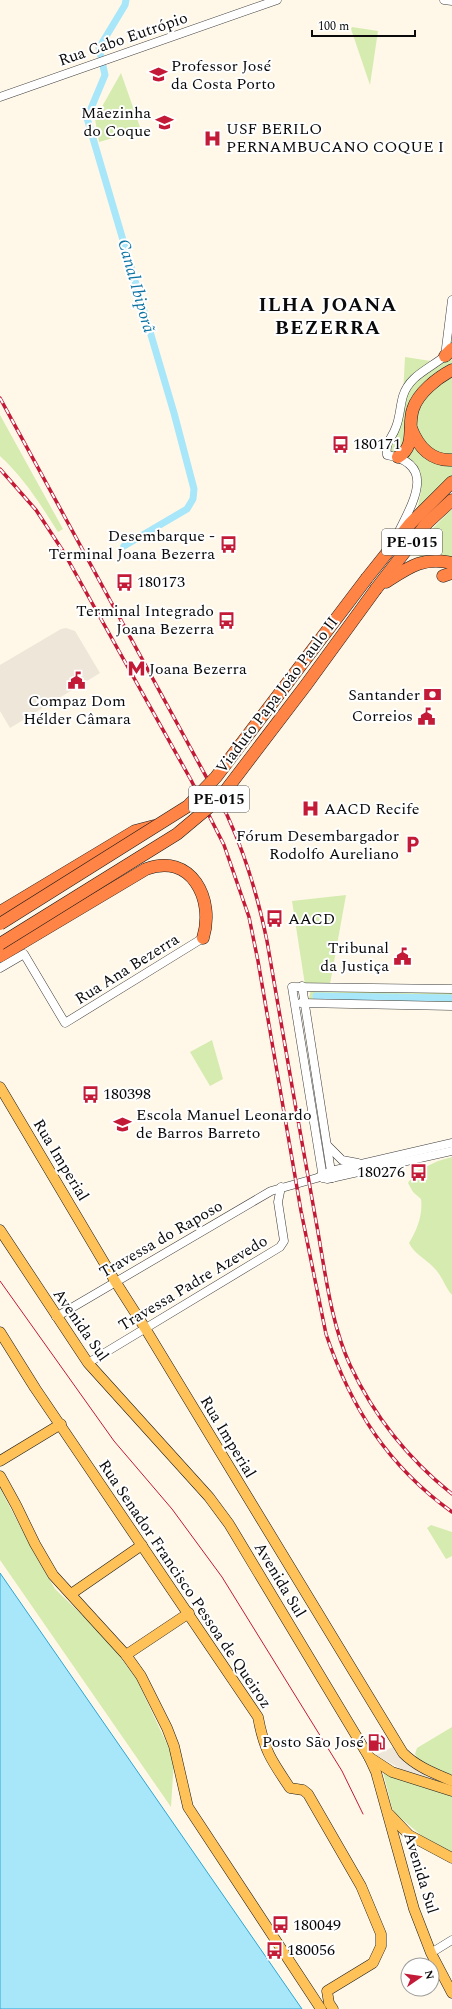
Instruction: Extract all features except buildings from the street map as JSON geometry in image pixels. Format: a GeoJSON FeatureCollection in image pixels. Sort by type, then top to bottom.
{"type":"FeatureCollection","features":[{"type":"Feature","properties":{"kind":"highway"},"geometry":{"type":"LineString","coordinates":[[393,456],[404,454],[409,446],[411,417],[416,402],[440,377],[452,370]]}},
{"type":"Feature","properties":{"kind":"highway"},"geometry":{"type":"LineString","coordinates":[[411,427],[420,446],[426,452],[439,458],[452,460]]}},
{"type":"Feature","properties":{"kind":"highway","name":"Viaduto Papa João Paulo II"},"geometry":{"type":"LineString","coordinates":[[0,924],[188,806],[216,777],[392,545],[410,524],[452,482]]}},
{"type":"Feature","properties":{"kind":"highway","name":"Viaduto Papa João Paulo II"},"geometry":{"type":"LineString","coordinates":[[0,944],[177,834],[220,798],[427,523],[452,500]]}},
{"type":"Feature","properties":{"kind":"highway"},"geometry":{"type":"LineString","coordinates":[[377,588],[399,573],[424,561],[436,560],[452,563]]}},
{"type":"Feature","properties":{"kind":"highway"},"geometry":{"type":"LineString","coordinates":[[0,912],[135,831],[163,823]]}},
{"type":"Feature","properties":{"kind":"highway"},"geometry":{"type":"LineString","coordinates":[[0,956],[122,882],[155,865],[164,864],[173,866],[192,876],[200,887],[208,920],[203,938]]}},
{"type":"Feature","properties":{"kind":"main road","name":"Rua Imperial"},"geometry":{"type":"LineString","coordinates":[[0,1087],[115,1281],[403,1753],[411,1761],[422,1768],[452,1781]]}},
{"type":"Feature","properties":{"kind":"main road","name":"Avenida Sul"},"geometry":{"type":"LineString","coordinates":[[0,1230],[56,1317],[88,1363],[210,1497],[229,1524],[369,1757],[376,1772],[414,1909],[431,1954],[452,1993]]}},
{"type":"Feature","properties":{"kind":"main road","name":"Rua Senador Francisco Pessoa de Queiroz"},"geometry":{"type":"LineString","coordinates":[[0,1332],[35,1388],[61,1424],[258,1717],[266,1751],[290,1788],[302,1790],[308,1794],[361,1886],[376,1919],[381,1934],[381,1946],[373,1963],[327,1991]]}},
{"type":"Feature","properties":{"kind":"main road"},"geometry":{"type":"LineString","coordinates":[[0,1461],[61,1424]]}},
{"type":"Feature","properties":{"kind":"main road"},"geometry":{"type":"LineString","coordinates":[[0,1476],[53,1575],[126,1655],[152,1696],[174,1746],[188,1807],[304,1985],[328,2007]]}},
{"type":"Feature","properties":{"kind":"main road"},"geometry":{"type":"LineString","coordinates":[[70,1594],[142,1545]]}},
{"type":"Feature","properties":{"kind":"main road"},"geometry":{"type":"LineString","coordinates":[[126,1655],[189,1613]]}},
{"type":"Feature","properties":{"kind":"main road"},"geometry":{"type":"LineString","coordinates":[[369,1757],[392,1772],[452,1791]]}},
{"type":"Feature","properties":{"kind":"main road"},"geometry":{"type":"LineString","coordinates":[[386,1810],[409,1835],[452,1858]]}},
{"type":"Feature","properties":{"kind":"main road"},"geometry":{"type":"LineString","coordinates":[[304,1985],[315,1992],[327,1991],[328,2007]]}},
{"type":"Feature","properties":{"kind":"street","name":"Rua Cabo Eutrópio"},"geometry":{"type":"LineString","coordinates":[[0,97],[277,0]]}},
{"type":"Feature","properties":{"kind":"street"},"geometry":{"type":"LineString","coordinates":[[444,0],[452,1]]}},
{"type":"Feature","properties":{"kind":"street"},"geometry":{"type":"LineString","coordinates":[[392,545],[414,502],[418,483],[412,466],[404,459],[393,456],[386,446],[395,431],[403,395],[409,384],[419,373],[448,353],[452,300]]}},
{"type":"Feature","properties":{"kind":"street","name":"Rua Ana Bezerra"},"geometry":{"type":"LineString","coordinates":[[0,968],[24,954],[65,1023],[203,938]]}},
{"type":"Feature","properties":{"kind":"street"},"geometry":{"type":"LineString","coordinates":[[302,986],[327,1143],[325,1176]]}},
{"type":"Feature","properties":{"kind":"street"},"geometry":{"type":"LineString","coordinates":[[325,1176],[292,987],[452,989]]}},
{"type":"Feature","properties":{"kind":"street"},"geometry":{"type":"LineString","coordinates":[[295,1003],[452,1006]]}},
{"type":"Feature","properties":{"kind":"street"},"geometry":{"type":"LineString","coordinates":[[327,1143],[338,1157],[347,1162],[387,1162],[452,1151]]}},
{"type":"Feature","properties":{"kind":"street"},"geometry":{"type":"LineString","coordinates":[[325,1176],[387,1162],[452,1144]]}},
{"type":"Feature","properties":{"kind":"street"},"geometry":{"type":"LineString","coordinates":[[325,1176],[372,1162]]}},
{"type":"Feature","properties":{"kind":"street","name":"Travessa do Raposo"},"geometry":{"type":"LineString","coordinates":[[56,1317],[265,1194],[281,1187],[325,1176]]}},
{"type":"Feature","properties":{"kind":"street","name":"Travessa Padre Azevedo"},"geometry":{"type":"LineString","coordinates":[[88,1363],[280,1247],[284,1241],[278,1202],[281,1187]]}},
{"type":"Feature","properties":{"kind":"street"},"geometry":{"type":"LineString","coordinates":[[431,1954],[452,1940]]}},
{"type":"Feature","properties":{"kind":"green space"},"geometry":{"type":"Polygon","coordinates":[[[352,27],[378,31],[370,85],[351,29],[352,27]]]}},
{"type":"Feature","properties":{"kind":"green space"},"geometry":{"type":"Polygon","coordinates":[[[121,73],[141,130],[99,142],[95,119],[121,73]]]}},
{"type":"Feature","properties":{"kind":"green space"},"geometry":{"type":"Polygon","coordinates":[[[452,300],[452,482],[408,521],[418,506],[421,491],[414,473],[408,466],[387,458],[403,395],[405,357],[437,362],[440,360],[452,300]]]}},
{"type":"Feature","properties":{"kind":"green space"},"geometry":{"type":"Polygon","coordinates":[[[0,415],[63,529],[58,532],[39,502],[17,473],[0,456],[0,415]]]}},
{"type":"Feature","properties":{"kind":"green space"},"geometry":{"type":"Polygon","coordinates":[[[452,509],[452,563],[424,561],[411,550],[452,509]]]}},
{"type":"Feature","properties":{"kind":"green space"},"geometry":{"type":"Polygon","coordinates":[[[346,895],[330,984],[305,985],[292,901],[346,895]]]}},
{"type":"Feature","properties":{"kind":"green space"},"geometry":{"type":"Polygon","coordinates":[[[311,989],[452,991],[452,1005],[314,1002],[309,998],[311,989]]]}},
{"type":"Feature","properties":{"kind":"green space"},"geometry":{"type":"Polygon","coordinates":[[[212,1040],[223,1079],[210,1086],[190,1052],[212,1040]]]}},
{"type":"Feature","properties":{"kind":"green space"},"geometry":{"type":"Polygon","coordinates":[[[452,1157],[452,1295],[436,1270],[415,1251],[409,1243],[419,1222],[421,1199],[413,1192],[408,1183],[415,1172],[438,1161],[452,1157]]]}},
{"type":"Feature","properties":{"kind":"green space"},"geometry":{"type":"Polygon","coordinates":[[[0,1488],[35,1555],[55,1589],[105,1637],[136,1678],[174,1759],[171,1807],[0,1560],[0,1488]]]}},
{"type":"Feature","properties":{"kind":"green space"},"geometry":{"type":"Polygon","coordinates":[[[431,1525],[452,1532],[452,1556],[446,1559],[427,1528],[431,1525]]]}},
{"type":"Feature","properties":{"kind":"green space"},"geometry":{"type":"Polygon","coordinates":[[[452,1727],[452,1777],[419,1761],[415,1754],[417,1748],[452,1727]]]}},
{"type":"Feature","properties":{"kind":"green space"},"geometry":{"type":"Polygon","coordinates":[[[383,1772],[452,1794],[452,1852],[422,1836],[396,1814],[392,1808],[383,1772]]]}},
{"type":"Feature","properties":{"kind":"shaded area"},"geometry":{"type":"Polygon","coordinates":[[[66,628],[75,631],[100,673],[10,728],[0,711],[0,665],[61,629],[66,628]]]}},
{"type":"Feature","properties":{"kind":"shaded area"},"geometry":{"type":"Polygon","coordinates":[[[393,1747],[399,1754],[452,1786],[412,1775],[376,1755],[393,1747]]]}},
{"type":"Feature","properties":{"kind":"water"},"geometry":{"type":"Polygon","coordinates":[[[0,1573],[302,2009],[0,2009],[0,1573]]]}},
{"type":"Feature","properties":{"kind":"waterway","name":"Canal Ibiporã"},"geometry":{"type":"LineString","coordinates":[[124,546],[187,509],[193,499],[194,489],[174,413],[87,118],[105,75],[99,48],[125,5],[126,0]]}},
{"type":"Feature","properties":{"kind":"waterway"},"geometry":{"type":"LineString","coordinates":[[316,996],[452,998]]}},
{"type":"Feature","properties":{"kind":"tram line"},"geometry":{"type":"LineString","coordinates":[[0,1281],[114,1441],[172,1509],[222,1577],[342,1771],[363,1814]]}},
{"type":"Feature","properties":{"kind":"railway"},"geometry":{"type":"LineString","coordinates":[[0,398],[234,830],[251,877],[267,941],[329,1294],[343,1348],[359,1384],[381,1419],[421,1466],[452,1494]]}},
{"type":"Feature","properties":{"kind":"railway"},"geometry":{"type":"LineString","coordinates":[[0,469],[36,510],[63,551],[191,780],[224,845],[249,917],[301,1211],[326,1334],[347,1387],[374,1434],[409,1475],[429,1494],[452,1512]]}},
{"type":"Feature","properties":{"kind":"place","name":"Professor José da Costa Porto"},"geometry":{"type":"Point","coordinates":[158,75]}},
{"type":"Feature","properties":{"kind":"place","name":"Mãezinha do Coque"},"geometry":{"type":"Point","coordinates":[164,122]}},
{"type":"Feature","properties":{"kind":"place","name":"USF BERILO PERNAMBUCANO COQUE I"},"geometry":{"type":"Point","coordinates":[213,138]}},
{"type":"Feature","properties":{"kind":"place","name":"180171"},"geometry":{"type":"Point","coordinates":[340,444]}},
{"type":"Feature","properties":{"kind":"place","name":"Desembarque - Terminal Joana Bezerra"},"geometry":{"type":"Point","coordinates":[228,545]}},
{"type":"Feature","properties":{"kind":"place","name":"180173"},"geometry":{"type":"Point","coordinates":[124,582]}},
{"type":"Feature","properties":{"kind":"place","name":"Terminal Integrado Joana Bezerra"},"geometry":{"type":"Point","coordinates":[227,620]}},
{"type":"Feature","properties":{"kind":"place","name":"Joana Bezerra"},"geometry":{"type":"Point","coordinates":[136,669]}},
{"type":"Feature","properties":{"kind":"place","name":"Compaz Dom Hélder Câmara"},"geometry":{"type":"Point","coordinates":[77,680]}},
{"type":"Feature","properties":{"kind":"place","name":"Santander"},"geometry":{"type":"Point","coordinates":[433,695]}},
{"type":"Feature","properties":{"kind":"place","name":"Correios"},"geometry":{"type":"Point","coordinates":[426,716]}},
{"type":"Feature","properties":{"kind":"place","name":"AACD Recife"},"geometry":{"type":"Point","coordinates":[311,809]}},
{"type":"Feature","properties":{"kind":"place","name":"Fórum Desembargador Rodolfo Aureliano"},"geometry":{"type":"Point","coordinates":[412,845]}},
{"type":"Feature","properties":{"kind":"place","name":"AACD"},"geometry":{"type":"Point","coordinates":[275,919]}},
{"type":"Feature","properties":{"kind":"place","name":"Tribunal da Justiça"},"geometry":{"type":"Point","coordinates":[402,957]}},
{"type":"Feature","properties":{"kind":"place","name":"180398"},"geometry":{"type":"Point","coordinates":[90,1094]}},
{"type":"Feature","properties":{"kind":"place","name":"Escola Manuel Leonardo de Barros Barreto"},"geometry":{"type":"Point","coordinates":[123,1124]}},
{"type":"Feature","properties":{"kind":"place","name":"180276"},"geometry":{"type":"Point","coordinates":[418,1172]}},
{"type":"Feature","properties":{"kind":"place","name":"Posto São José"},"geometry":{"type":"Point","coordinates":[377,1742]}},
{"type":"Feature","properties":{"kind":"place","name":"180049"},"geometry":{"type":"Point","coordinates":[280,1925]}},
{"type":"Feature","properties":{"kind":"place","name":"180056"},"geometry":{"type":"Point","coordinates":[274,1950]}},
{"type":"Feature","properties":{"kind":"district","name":"ILHA JOANA BEZERRA"},"geometry":{"type":"Point","coordinates":[328,316]}}]}
